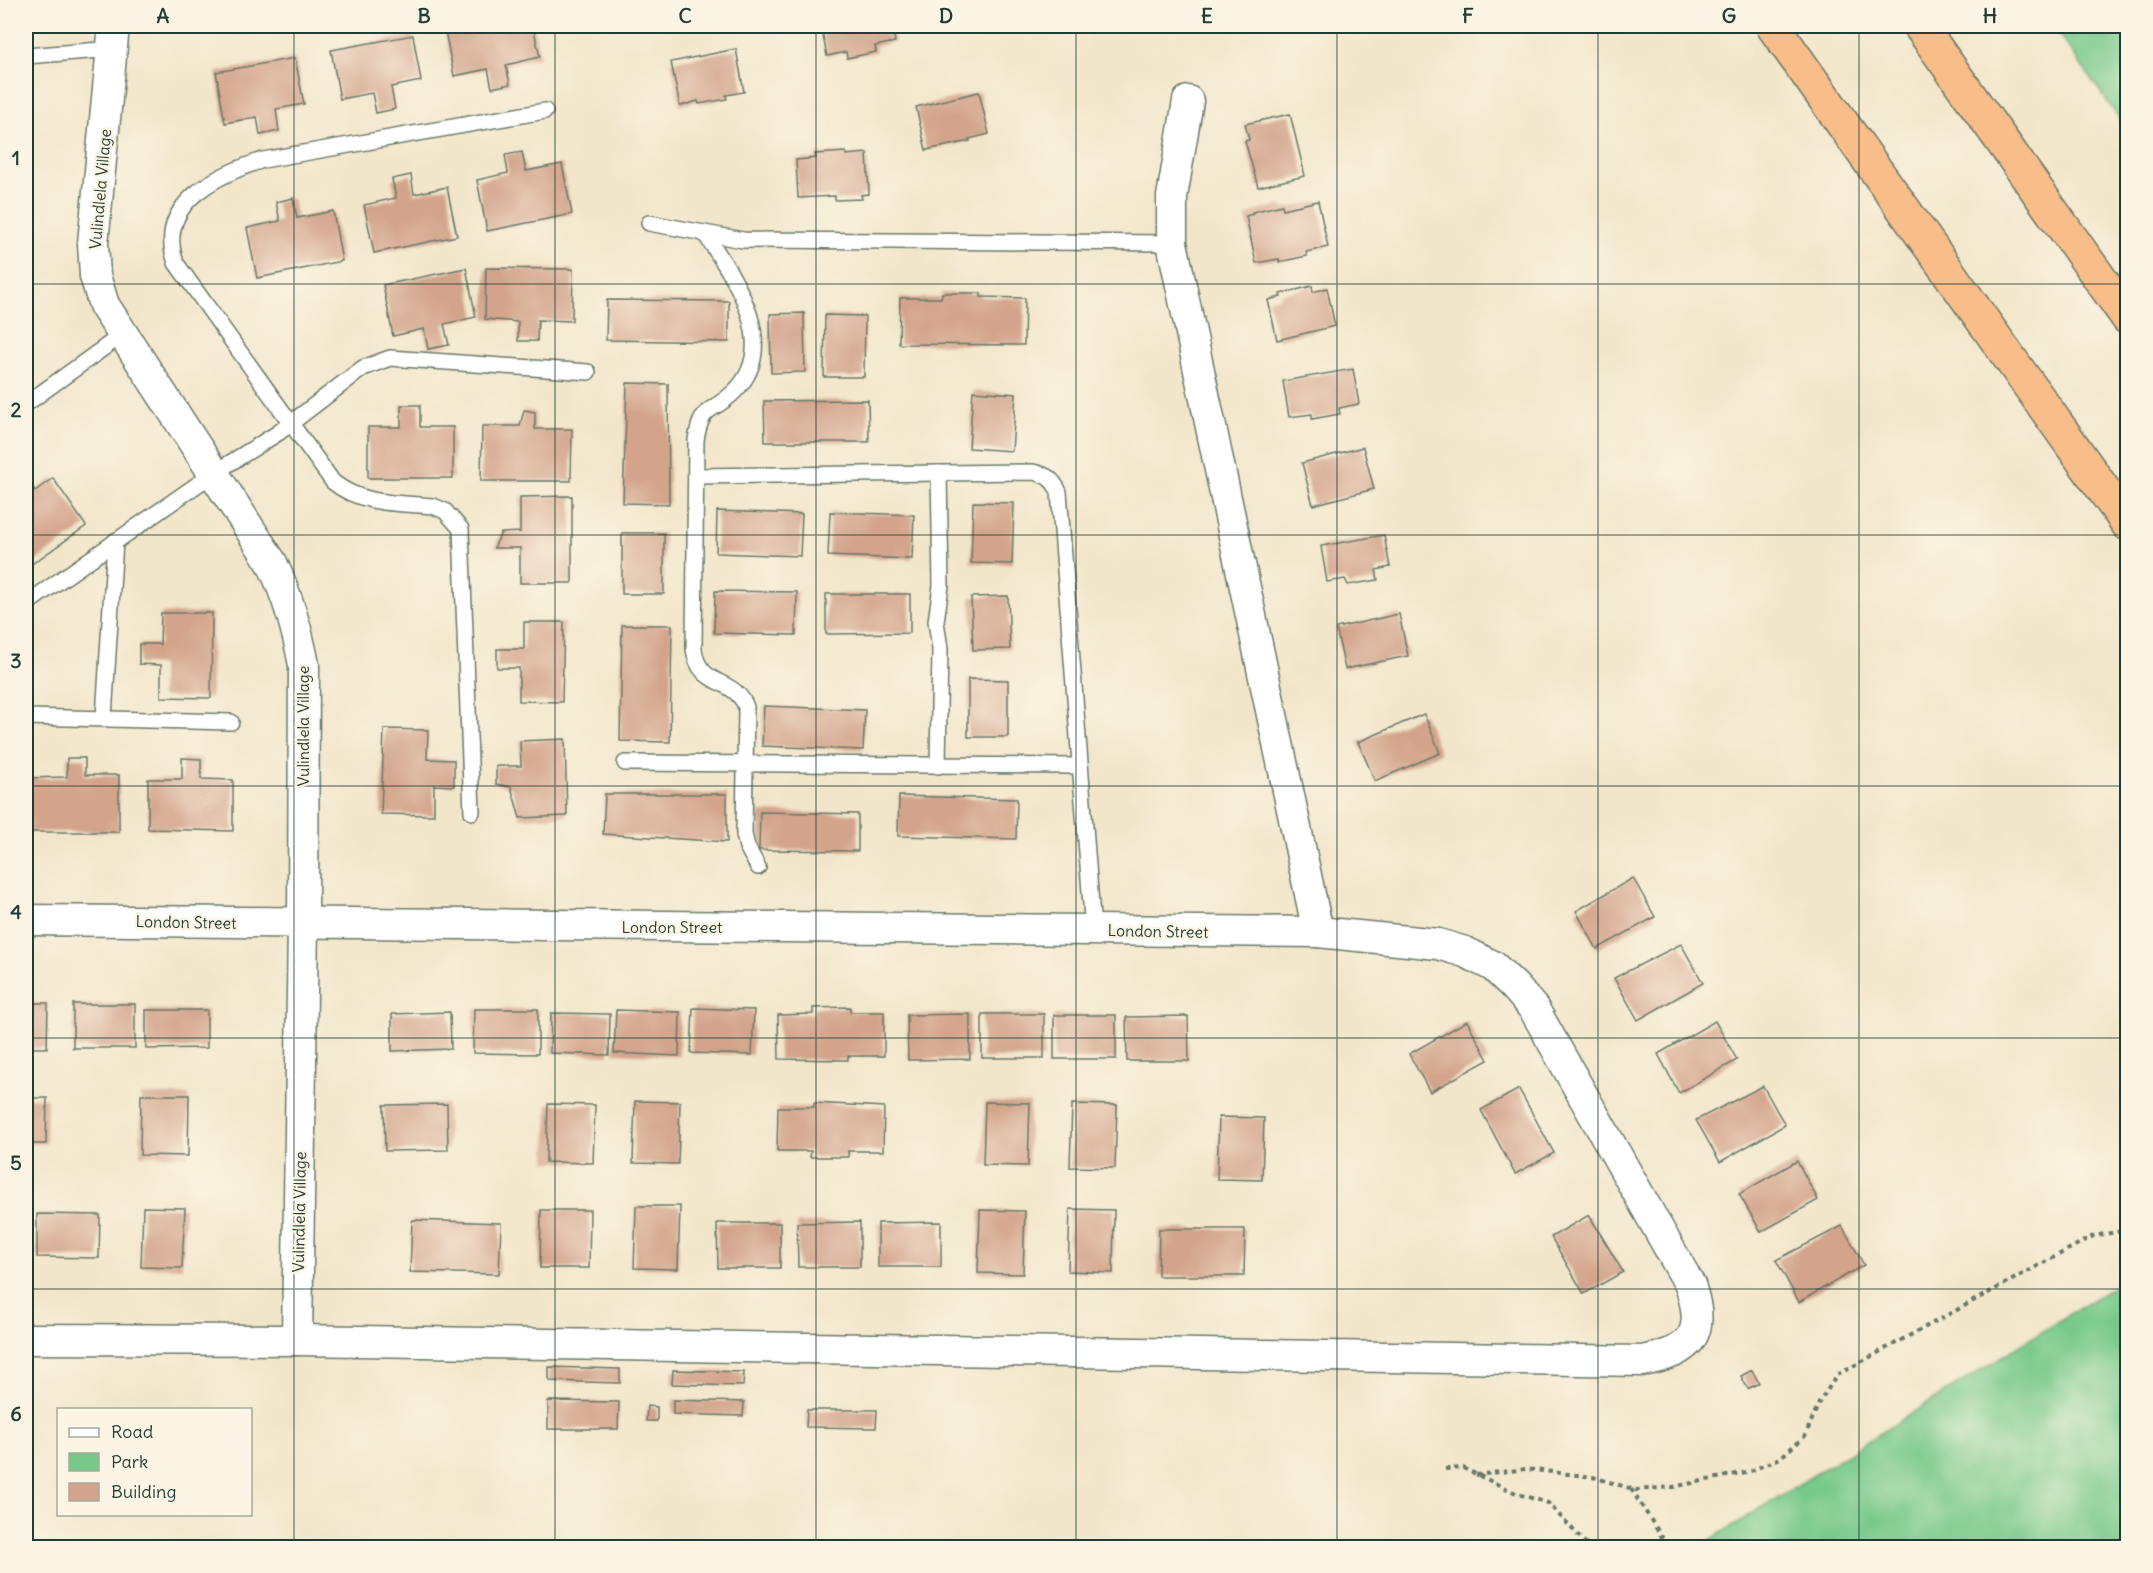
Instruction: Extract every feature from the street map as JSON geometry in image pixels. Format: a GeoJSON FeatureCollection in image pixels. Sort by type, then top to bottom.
{"type":"FeatureCollection","features":[{"type":"Feature","properties":{"kind":"highway"},"geometry":{"type":"LineString","coordinates":[[1773,26],[2127,524]]}},
{"type":"Feature","properties":{"kind":"highway"},"geometry":{"type":"LineString","coordinates":[[1920,26],[2127,318]]}},
{"type":"Feature","properties":{"kind":"street","name":"Vulindlela Village"},"geometry":{"type":"LineString","coordinates":[[113,37],[93,243],[95,276],[104,305],[272,563],[288,596],[297,626],[304,665],[297,1340]]}},
{"type":"Feature","properties":{"kind":"street"},"geometry":{"type":"LineString","coordinates":[[1188,101],[1172,197],[1172,243],[1318,932]]}},
{"type":"Feature","properties":{"kind":"street","name":"London Street"},"geometry":{"type":"LineString","coordinates":[[26,920],[1318,932],[1438,944],[1465,952],[1493,966],[1534,1009],[1690,1285],[1699,1310],[1696,1332],[1682,1348],[1664,1357],[1642,1361],[297,1340],[26,1339]]}},
{"type":"Feature","properties":{"kind":"lane"},"geometry":{"type":"LineString","coordinates":[[26,56],[113,37]]}},
{"type":"Feature","properties":{"kind":"lane"},"geometry":{"type":"LineString","coordinates":[[472,812],[461,529],[445,510],[433,506],[366,499],[345,492],[323,470],[176,263],[170,246],[171,230],[177,214],[210,183],[236,169],[263,160],[545,111]]}},
{"type":"Feature","properties":{"kind":"lane"},"geometry":{"type":"LineString","coordinates":[[649,223],[743,240],[1172,243]]}},
{"type":"Feature","properties":{"kind":"lane"},"geometry":{"type":"LineString","coordinates":[[705,234],[743,295],[752,322],[753,346],[746,380],[732,394],[704,413],[699,422],[696,476],[696,663],[701,672],[742,696],[748,721],[744,834],[758,867]]}},
{"type":"Feature","properties":{"kind":"lane"},"geometry":{"type":"LineString","coordinates":[[26,404],[123,334]]}},
{"type":"Feature","properties":{"kind":"lane"},"geometry":{"type":"LineString","coordinates":[[26,604],[214,473],[291,423],[363,368],[390,358],[588,372]]}},
{"type":"Feature","properties":{"kind":"lane"},"geometry":{"type":"LineString","coordinates":[[696,476],[1033,472],[1049,476],[1059,492],[1093,930]]}},
{"type":"Feature","properties":{"kind":"lane"},"geometry":{"type":"LineString","coordinates":[[938,766],[940,649],[936,621],[941,586],[939,473]]}},
{"type":"Feature","properties":{"kind":"lane"},"geometry":{"type":"LineString","coordinates":[[104,717],[116,541]]}},
{"type":"Feature","properties":{"kind":"lane"},"geometry":{"type":"LineString","coordinates":[[26,717],[104,717],[231,722]]}},
{"type":"Feature","properties":{"kind":"lane"},"geometry":{"type":"LineString","coordinates":[[625,764],[1079,766]]}},
{"type":"Feature","properties":{"kind":"path"},"geometry":{"type":"LineString","coordinates":[[1476,1475],[1526,1469],[1593,1477],[1636,1491],[1673,1487],[1751,1471],[1780,1458],[1805,1436],[1819,1403],[1837,1375],[2093,1236],[2127,1230]]}},
{"type":"Feature","properties":{"kind":"path"},"geometry":{"type":"LineString","coordinates":[[1444,1469],[1463,1468],[1518,1494],[1548,1503],[1590,1548]]}},
{"type":"Feature","properties":{"kind":"path"},"geometry":{"type":"LineString","coordinates":[[1631,1488],[1669,1548]]}},
{"type":"Feature","properties":{"kind":"green space"},"geometry":{"type":"Polygon","coordinates":[[[2053,26],[2127,26],[2127,129],[2053,26]]]}},
{"type":"Feature","properties":{"kind":"green space"},"geometry":{"type":"Polygon","coordinates":[[[2127,1278],[2127,1547],[1699,1547],[2127,1278]]]}},
{"type":"Feature","properties":{"kind":"building"},"geometry":{"type":"Polygon","coordinates":[[[444,26],[533,26],[540,57],[506,65],[510,84],[492,88],[488,69],[454,76],[444,26]]]}},
{"type":"Feature","properties":{"kind":"building"},"geometry":{"type":"Polygon","coordinates":[[[821,26],[892,26],[895,42],[875,46],[876,52],[847,58],[846,52],[827,56],[821,26]]]}},
{"type":"Feature","properties":{"kind":"building"},"geometry":{"type":"Polygon","coordinates":[[[413,35],[421,81],[391,87],[395,109],[376,113],[372,93],[340,99],[331,50],[413,35]]]}},
{"type":"Feature","properties":{"kind":"building"},"geometry":{"type":"Polygon","coordinates":[[[736,49],[744,92],[726,95],[727,99],[699,104],[698,101],[680,106],[671,62],[736,49]]]}},
{"type":"Feature","properties":{"kind":"building"},"geometry":{"type":"Polygon","coordinates":[[[295,58],[304,104],[276,109],[279,131],[260,135],[257,117],[225,123],[216,72],[295,58]]]}},
{"type":"Feature","properties":{"kind":"building"},"geometry":{"type":"Polygon","coordinates":[[[979,92],[989,134],[969,139],[970,141],[926,150],[916,107],[979,92]]]}},
{"type":"Feature","properties":{"kind":"building"},"geometry":{"type":"Polygon","coordinates":[[[1290,114],[1305,176],[1258,187],[1245,141],[1249,140],[1245,124],[1290,114]]]}},
{"type":"Feature","properties":{"kind":"building"},"geometry":{"type":"Polygon","coordinates":[[[522,152],[526,171],[562,164],[572,214],[487,231],[477,180],[508,173],[505,155],[522,152]]]}},
{"type":"Feature","properties":{"kind":"building"},"geometry":{"type":"Polygon","coordinates":[[[846,152],[846,155],[867,153],[869,194],[861,195],[862,199],[835,200],[835,196],[798,198],[796,160],[816,158],[815,154],[846,152]]]}},
{"type":"Feature","properties":{"kind":"building"},"geometry":{"type":"Polygon","coordinates":[[[411,175],[414,194],[447,187],[457,236],[374,253],[364,205],[396,198],[392,179],[411,175]]]}},
{"type":"Feature","properties":{"kind":"building"},"geometry":{"type":"Polygon","coordinates":[[[293,198],[297,218],[333,211],[342,261],[257,278],[247,228],[280,221],[276,202],[293,198]]]}},
{"type":"Feature","properties":{"kind":"building"},"geometry":{"type":"Polygon","coordinates":[[[1318,201],[1328,247],[1306,252],[1307,256],[1279,262],[1279,259],[1256,263],[1246,216],[1253,214],[1252,212],[1282,205],[1283,209],[1318,201]]]}},
{"type":"Feature","properties":{"kind":"building"},"geometry":{"type":"Polygon","coordinates":[[[466,268],[476,317],[444,324],[449,345],[428,349],[424,329],[393,336],[383,285],[466,268]]]}},
{"type":"Feature","properties":{"kind":"building"},"geometry":{"type":"Polygon","coordinates":[[[486,268],[573,269],[572,321],[538,320],[537,341],[518,341],[518,322],[485,319],[486,268]]]}},
{"type":"Feature","properties":{"kind":"building"},"geometry":{"type":"Polygon","coordinates":[[[1312,286],[1313,292],[1327,288],[1335,326],[1277,340],[1268,300],[1281,297],[1280,294],[1312,286]]]}},
{"type":"Feature","properties":{"kind":"building"},"geometry":{"type":"Polygon","coordinates":[[[942,293],[981,293],[981,297],[1025,298],[1024,345],[899,344],[900,298],[941,298],[942,293]]]}},
{"type":"Feature","properties":{"kind":"building"},"geometry":{"type":"Polygon","coordinates":[[[607,300],[729,301],[729,342],[606,340],[607,300]]]}},
{"type":"Feature","properties":{"kind":"building"},"geometry":{"type":"Polygon","coordinates":[[[804,313],[805,372],[771,373],[770,314],[804,313]]]}},
{"type":"Feature","properties":{"kind":"building"},"geometry":{"type":"Polygon","coordinates":[[[825,315],[865,316],[864,377],[824,377],[825,315]]]}},
{"type":"Feature","properties":{"kind":"building"},"geometry":{"type":"Polygon","coordinates":[[[1353,369],[1359,404],[1339,408],[1340,414],[1312,419],[1312,414],[1289,417],[1283,381],[1353,369]]]}},
{"type":"Feature","properties":{"kind":"building"},"geometry":{"type":"Polygon","coordinates":[[[627,383],[668,384],[669,504],[623,503],[627,383]]]}},
{"type":"Feature","properties":{"kind":"building"},"geometry":{"type":"Polygon","coordinates":[[[973,391],[1016,394],[1012,451],[969,448],[973,391]]]}},
{"type":"Feature","properties":{"kind":"building"},"geometry":{"type":"Polygon","coordinates":[[[868,400],[869,442],[765,442],[764,401],[868,400]]]}},
{"type":"Feature","properties":{"kind":"building"},"geometry":{"type":"Polygon","coordinates":[[[401,405],[420,405],[420,427],[453,427],[453,478],[368,478],[368,427],[401,427],[401,405]]]}},
{"type":"Feature","properties":{"kind":"building"},"geometry":{"type":"Polygon","coordinates":[[[524,410],[535,412],[535,429],[572,429],[571,481],[481,481],[482,426],[520,426],[524,410]]]}},
{"type":"Feature","properties":{"kind":"building"},"geometry":{"type":"Polygon","coordinates":[[[1363,447],[1374,489],[1313,505],[1302,463],[1363,447]]]}},
{"type":"Feature","properties":{"kind":"building"},"geometry":{"type":"Polygon","coordinates":[[[26,477],[35,491],[53,478],[86,526],[26,568],[26,477]]]}},
{"type":"Feature","properties":{"kind":"building"},"geometry":{"type":"Polygon","coordinates":[[[572,496],[572,583],[520,583],[520,548],[494,548],[501,533],[520,532],[520,497],[572,496]]]}},
{"type":"Feature","properties":{"kind":"building"},"geometry":{"type":"Polygon","coordinates":[[[973,502],[1014,503],[1012,564],[971,563],[973,502]]]}},
{"type":"Feature","properties":{"kind":"building"},"geometry":{"type":"Polygon","coordinates":[[[717,511],[802,514],[800,556],[716,553],[717,511]]]}},
{"type":"Feature","properties":{"kind":"building"},"geometry":{"type":"Polygon","coordinates":[[[830,512],[914,515],[912,559],[828,556],[830,512]]]}},
{"type":"Feature","properties":{"kind":"building"},"geometry":{"type":"Polygon","coordinates":[[[622,533],[664,533],[664,594],[622,594],[622,533]]]}},
{"type":"Feature","properties":{"kind":"building"},"geometry":{"type":"Polygon","coordinates":[[[1384,535],[1390,567],[1376,570],[1378,580],[1348,585],[1345,579],[1327,582],[1321,546],[1384,535]]]}},
{"type":"Feature","properties":{"kind":"building"},"geometry":{"type":"Polygon","coordinates":[[[715,591],[797,592],[796,635],[714,633],[715,591]]]}},
{"type":"Feature","properties":{"kind":"building"},"geometry":{"type":"Polygon","coordinates":[[[826,594],[910,594],[910,633],[826,634],[826,594]]]}},
{"type":"Feature","properties":{"kind":"building"},"geometry":{"type":"Polygon","coordinates":[[[1008,596],[1010,649],[973,650],[971,597],[1008,596]]]}},
{"type":"Feature","properties":{"kind":"building"},"geometry":{"type":"Polygon","coordinates":[[[161,613],[212,613],[211,698],[161,697],[161,665],[139,664],[139,644],[160,644],[161,613]]]}},
{"type":"Feature","properties":{"kind":"building"},"geometry":{"type":"Polygon","coordinates":[[[1399,614],[1408,656],[1345,669],[1336,628],[1399,614]]]}},
{"type":"Feature","properties":{"kind":"building"},"geometry":{"type":"Polygon","coordinates":[[[524,622],[564,622],[562,702],[519,701],[519,668],[497,668],[497,649],[524,649],[524,622]]]}},
{"type":"Feature","properties":{"kind":"building"},"geometry":{"type":"Polygon","coordinates":[[[622,625],[672,625],[670,742],[620,741],[622,625]]]}},
{"type":"Feature","properties":{"kind":"building"},"geometry":{"type":"Polygon","coordinates":[[[968,679],[1008,680],[1008,737],[968,737],[968,679]]]}},
{"type":"Feature","properties":{"kind":"building"},"geometry":{"type":"Polygon","coordinates":[[[764,706],[865,710],[863,750],[762,746],[764,706]]]}},
{"type":"Feature","properties":{"kind":"building"},"geometry":{"type":"Polygon","coordinates":[[[1424,714],[1440,753],[1375,781],[1358,742],[1424,714]]]}},
{"type":"Feature","properties":{"kind":"building"},"geometry":{"type":"Polygon","coordinates":[[[384,729],[428,730],[427,759],[454,760],[454,786],[434,785],[434,815],[381,814],[384,729]]]}},
{"type":"Feature","properties":{"kind":"building"},"geometry":{"type":"Polygon","coordinates":[[[565,739],[567,816],[520,818],[511,787],[496,784],[496,766],[521,766],[520,741],[565,739]]]}},
{"type":"Feature","properties":{"kind":"building"},"geometry":{"type":"Polygon","coordinates":[[[67,758],[85,758],[85,775],[119,775],[119,832],[26,832],[26,778],[67,777],[67,758]]]}},
{"type":"Feature","properties":{"kind":"building"},"geometry":{"type":"Polygon","coordinates":[[[182,758],[201,759],[201,779],[233,780],[233,831],[148,829],[148,779],[182,779],[182,758]]]}},
{"type":"Feature","properties":{"kind":"building"},"geometry":{"type":"Polygon","coordinates":[[[605,794],[727,794],[727,842],[603,834],[605,794]]]}},
{"type":"Feature","properties":{"kind":"building"},"geometry":{"type":"Polygon","coordinates":[[[899,796],[1017,799],[1016,839],[898,836],[899,796]]]}},
{"type":"Feature","properties":{"kind":"building"},"geometry":{"type":"Polygon","coordinates":[[[760,812],[858,814],[858,851],[759,850],[760,812]]]}},
{"type":"Feature","properties":{"kind":"building"},"geometry":{"type":"Polygon","coordinates":[[[1633,878],[1655,917],[1597,949],[1576,911],[1633,878]]]}},
{"type":"Feature","properties":{"kind":"building"},"geometry":{"type":"Polygon","coordinates":[[[1681,944],[1703,983],[1638,1020],[1614,978],[1681,944]]]}},
{"type":"Feature","properties":{"kind":"building"},"geometry":{"type":"Polygon","coordinates":[[[26,1003],[48,1003],[47,1048],[26,1048],[26,1003]]]}},
{"type":"Feature","properties":{"kind":"building"},"geometry":{"type":"Polygon","coordinates":[[[73,1004],[135,1004],[135,1048],[73,1048],[73,1004]]]}},
{"type":"Feature","properties":{"kind":"building"},"geometry":{"type":"Polygon","coordinates":[[[850,1007],[850,1012],[884,1012],[884,1056],[848,1056],[848,1060],[779,1059],[778,1015],[813,1014],[813,1008],[850,1007]]]}},
{"type":"Feature","properties":{"kind":"building"},"geometry":{"type":"Polygon","coordinates":[[[693,1008],[754,1010],[752,1055],[691,1053],[693,1008]]]}},
{"type":"Feature","properties":{"kind":"building"},"geometry":{"type":"Polygon","coordinates":[[[474,1009],[538,1009],[538,1054],[473,1053],[474,1009]]]}},
{"type":"Feature","properties":{"kind":"building"},"geometry":{"type":"Polygon","coordinates":[[[146,1010],[207,1010],[207,1048],[146,1049],[146,1010]]]}},
{"type":"Feature","properties":{"kind":"building"},"geometry":{"type":"Polygon","coordinates":[[[616,1010],[680,1012],[679,1056],[614,1053],[616,1010]]]}},
{"type":"Feature","properties":{"kind":"building"},"geometry":{"type":"Polygon","coordinates":[[[450,1012],[451,1049],[392,1051],[392,1014],[450,1012]]]}},
{"type":"Feature","properties":{"kind":"building"},"geometry":{"type":"Polygon","coordinates":[[[551,1013],[610,1014],[609,1055],[550,1053],[551,1013]]]}},
{"type":"Feature","properties":{"kind":"building"},"geometry":{"type":"Polygon","coordinates":[[[970,1014],[970,1059],[908,1060],[907,1015],[970,1014]]]}},
{"type":"Feature","properties":{"kind":"building"},"geometry":{"type":"Polygon","coordinates":[[[982,1014],[1044,1014],[1044,1058],[982,1058],[982,1014]]]}},
{"type":"Feature","properties":{"kind":"building"},"geometry":{"type":"Polygon","coordinates":[[[1054,1015],[1116,1015],[1116,1059],[1054,1059],[1054,1015]]]}},
{"type":"Feature","properties":{"kind":"building"},"geometry":{"type":"Polygon","coordinates":[[[1188,1016],[1189,1061],[1127,1061],[1126,1017],[1188,1016]]]}},
{"type":"Feature","properties":{"kind":"building"},"geometry":{"type":"Polygon","coordinates":[[[1467,1021],[1488,1060],[1430,1092],[1409,1054],[1467,1021]]]}},
{"type":"Feature","properties":{"kind":"building"},"geometry":{"type":"Polygon","coordinates":[[[1715,1021],[1737,1060],[1679,1093],[1658,1054],[1715,1021]]]}},
{"type":"Feature","properties":{"kind":"building"},"geometry":{"type":"Polygon","coordinates":[[[1763,1086],[1785,1125],[1720,1162],[1696,1120],[1763,1086]]]}},
{"type":"Feature","properties":{"kind":"building"},"geometry":{"type":"Polygon","coordinates":[[[1519,1089],[1554,1153],[1515,1174],[1481,1110],[1519,1089]]]}},
{"type":"Feature","properties":{"kind":"building"},"geometry":{"type":"Polygon","coordinates":[[[141,1095],[189,1095],[188,1156],[140,1155],[141,1095]]]}},
{"type":"Feature","properties":{"kind":"building"},"geometry":{"type":"Polygon","coordinates":[[[26,1098],[47,1098],[46,1144],[26,1144],[26,1098]]]}},
{"type":"Feature","properties":{"kind":"building"},"geometry":{"type":"Polygon","coordinates":[[[635,1101],[680,1102],[678,1164],[633,1163],[635,1101]]]}},
{"type":"Feature","properties":{"kind":"building"},"geometry":{"type":"Polygon","coordinates":[[[985,1102],[1030,1103],[1028,1166],[983,1165],[985,1102]]]}},
{"type":"Feature","properties":{"kind":"building"},"geometry":{"type":"Polygon","coordinates":[[[814,1103],[884,1107],[883,1151],[848,1151],[848,1157],[810,1157],[811,1151],[777,1151],[778,1107],[814,1107],[814,1103]]]}},
{"type":"Feature","properties":{"kind":"building"},"geometry":{"type":"Polygon","coordinates":[[[447,1104],[448,1150],[385,1151],[384,1105],[447,1104]]]}},
{"type":"Feature","properties":{"kind":"building"},"geometry":{"type":"Polygon","coordinates":[[[548,1104],[595,1105],[593,1163],[546,1162],[548,1104]]]}},
{"type":"Feature","properties":{"kind":"building"},"geometry":{"type":"Polygon","coordinates":[[[1072,1104],[1117,1105],[1115,1168],[1070,1167],[1072,1104]]]}},
{"type":"Feature","properties":{"kind":"building"},"geometry":{"type":"Polygon","coordinates":[[[1219,1117],[1264,1118],[1262,1180],[1217,1179],[1219,1117]]]}},
{"type":"Feature","properties":{"kind":"building"},"geometry":{"type":"Polygon","coordinates":[[[1797,1161],[1818,1200],[1761,1232],[1739,1194],[1797,1161]]]}},
{"type":"Feature","properties":{"kind":"building"},"geometry":{"type":"Polygon","coordinates":[[[636,1206],[680,1206],[678,1269],[634,1268],[636,1206]]]}},
{"type":"Feature","properties":{"kind":"building"},"geometry":{"type":"Polygon","coordinates":[[[143,1207],[185,1208],[182,1268],[141,1267],[143,1207]]]}},
{"type":"Feature","properties":{"kind":"building"},"geometry":{"type":"Polygon","coordinates":[[[1070,1209],[1114,1210],[1113,1273],[1068,1271],[1070,1209]]]}},
{"type":"Feature","properties":{"kind":"building"},"geometry":{"type":"Polygon","coordinates":[[[541,1210],[590,1210],[589,1268],[540,1268],[541,1210]]]}},
{"type":"Feature","properties":{"kind":"building"},"geometry":{"type":"Polygon","coordinates":[[[980,1210],[1025,1211],[1023,1274],[978,1273],[980,1210]]]}},
{"type":"Feature","properties":{"kind":"building"},"geometry":{"type":"Polygon","coordinates":[[[37,1214],[100,1215],[99,1258],[37,1257],[37,1214]]]}},
{"type":"Feature","properties":{"kind":"building"},"geometry":{"type":"Polygon","coordinates":[[[1589,1215],[1623,1272],[1584,1294],[1551,1237],[1589,1215]]]}},
{"type":"Feature","properties":{"kind":"building"},"geometry":{"type":"Polygon","coordinates":[[[412,1220],[501,1223],[499,1274],[410,1272],[412,1220]]]}},
{"type":"Feature","properties":{"kind":"building"},"geometry":{"type":"Polygon","coordinates":[[[860,1222],[860,1267],[798,1267],[797,1223],[860,1222]]]}},
{"type":"Feature","properties":{"kind":"building"},"geometry":{"type":"Polygon","coordinates":[[[941,1222],[941,1267],[878,1267],[878,1223],[941,1222]]]}},
{"type":"Feature","properties":{"kind":"building"},"geometry":{"type":"Polygon","coordinates":[[[717,1223],[780,1223],[780,1268],[718,1268],[717,1223]]]}},
{"type":"Feature","properties":{"kind":"building"},"geometry":{"type":"Polygon","coordinates":[[[1842,1226],[1864,1265],[1799,1302],[1776,1260],[1842,1226]]]}},
{"type":"Feature","properties":{"kind":"building"},"geometry":{"type":"Polygon","coordinates":[[[1159,1229],[1245,1229],[1244,1276],[1158,1276],[1159,1229]]]}},
{"type":"Feature","properties":{"kind":"building"},"geometry":{"type":"Polygon","coordinates":[[[549,1367],[620,1369],[620,1383],[549,1381],[549,1367]]]}},
{"type":"Feature","properties":{"kind":"building"},"geometry":{"type":"Polygon","coordinates":[[[673,1370],[744,1372],[743,1386],[672,1384],[673,1370]]]}},
{"type":"Feature","properties":{"kind":"building"},"geometry":{"type":"Polygon","coordinates":[[[1752,1370],[1759,1383],[1748,1389],[1741,1376],[1752,1370]]]}},
{"type":"Feature","properties":{"kind":"building"},"geometry":{"type":"Polygon","coordinates":[[[673,1400],[744,1402],[743,1416],[673,1414],[673,1400]]]}},
{"type":"Feature","properties":{"kind":"building"},"geometry":{"type":"Polygon","coordinates":[[[548,1401],[619,1402],[618,1429],[548,1429],[548,1401]]]}},
{"type":"Feature","properties":{"kind":"building"},"geometry":{"type":"Polygon","coordinates":[[[647,1406],[657,1407],[657,1421],[646,1421],[647,1406]]]}},
{"type":"Feature","properties":{"kind":"building"},"geometry":{"type":"Polygon","coordinates":[[[807,1410],[877,1410],[876,1428],[806,1427],[807,1410]]]}}]}
